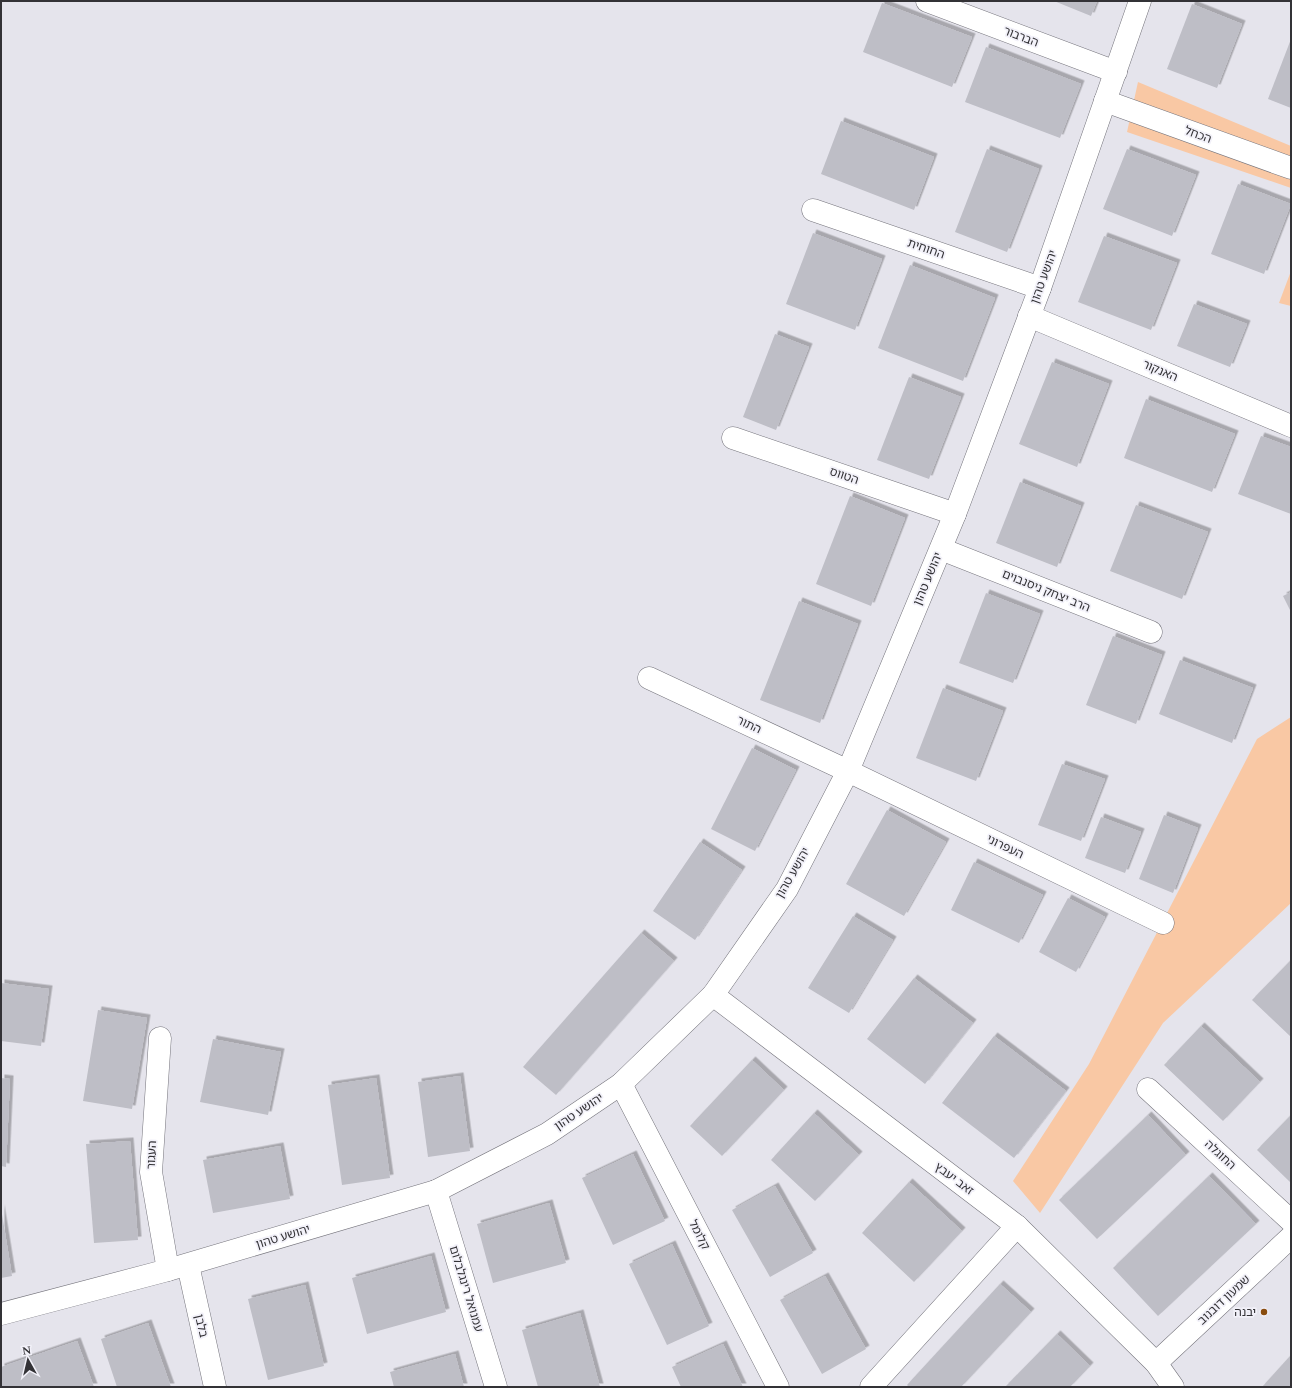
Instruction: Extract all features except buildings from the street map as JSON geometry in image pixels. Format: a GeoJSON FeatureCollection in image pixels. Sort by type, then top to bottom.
{"type":"FeatureCollection","features":[{"type":"Feature","properties":{"kind":"street","name":"הברבור"},"geometry":{"type":"LineString","coordinates":[[927,1],[1116,72]]}},
{"type":"Feature","properties":{"kind":"street","name":"יהושע טהון"},"geometry":{"type":"LineString","coordinates":[[1,1314],[178,1268],[436,1191],[547,1134],[621,1084],[712,996],[787,888],[848,771],[955,514],[1030,316],[1140,1]]}},
{"type":"Feature","properties":{"kind":"street","name":"הכחל"},"geometry":{"type":"LineString","coordinates":[[1105,101],[1291,168]]}},
{"type":"Feature","properties":{"kind":"street","name":"החוחית"},"geometry":{"type":"LineString","coordinates":[[813,210],[1040,288]]}},
{"type":"Feature","properties":{"kind":"street","name":"האנקור"},"geometry":{"type":"LineString","coordinates":[[1030,316],[1291,426]]}},
{"type":"Feature","properties":{"kind":"street","name":"הטווס"},"geometry":{"type":"LineString","coordinates":[[733,438],[955,514]]}},
{"type":"Feature","properties":{"kind":"street","name":"הרב יצחק ניסנבוים"},"geometry":{"type":"LineString","coordinates":[[940,549],[1151,632]]}},
{"type":"Feature","properties":{"kind":"street","name":"התור"},"geometry":{"type":"LineString","coordinates":[[649,678],[848,771]]}},
{"type":"Feature","properties":{"kind":"street","name":"העפרוני"},"geometry":{"type":"LineString","coordinates":[[848,771],[1162,923]]}},
{"type":"Feature","properties":{"kind":"street","name":"זאב יעבץ"},"geometry":{"type":"LineString","coordinates":[[712,996],[1017,1226],[1156,1363],[1173,1387]]}},
{"type":"Feature","properties":{"kind":"street","name":"העגור"},"geometry":{"type":"LineString","coordinates":[[160,1038],[150,1172],[178,1268]]}},
{"type":"Feature","properties":{"kind":"street","name":"קלומל"},"geometry":{"type":"LineString","coordinates":[[621,1084],[778,1387]]}},
{"type":"Feature","properties":{"kind":"street","name":"החוגלה"},"geometry":{"type":"LineString","coordinates":[[1148,1089],[1291,1221]]}},
{"type":"Feature","properties":{"kind":"street","name":"עמנואל רינגלבלום"},"geometry":{"type":"LineString","coordinates":[[436,1191],[496,1387]]}},
{"type":"Feature","properties":{"kind":"street"},"geometry":{"type":"LineString","coordinates":[[872,1387],[1017,1226]]}},
{"type":"Feature","properties":{"kind":"street","name":"שמעון דובנוב"},"geometry":{"type":"LineString","coordinates":[[1156,1363],[1291,1237]]}},
{"type":"Feature","properties":{"kind":"street","name":"בלבן"},"geometry":{"type":"LineString","coordinates":[[178,1268],[215,1387]]}},
{"type":"Feature","properties":{"kind":"shaded area"},"geometry":{"type":"Polygon","coordinates":[[[1138,82],[1291,146],[1291,188],[1127,132],[1138,82]]]}},
{"type":"Feature","properties":{"kind":"shaded area"},"geometry":{"type":"Polygon","coordinates":[[[1291,271],[1291,306],[1279,303],[1291,271]]]}},
{"type":"Feature","properties":{"kind":"shaded area"},"geometry":{"type":"Polygon","coordinates":[[[1291,717],[1291,903],[1163,1023],[1040,1213],[1013,1181],[1089,1064],[1257,739],[1291,717]]]}},
{"type":"Feature","properties":{"kind":"place","name":"יבנה"},"geometry":{"type":"Point","coordinates":[1264,1312]}}]}
